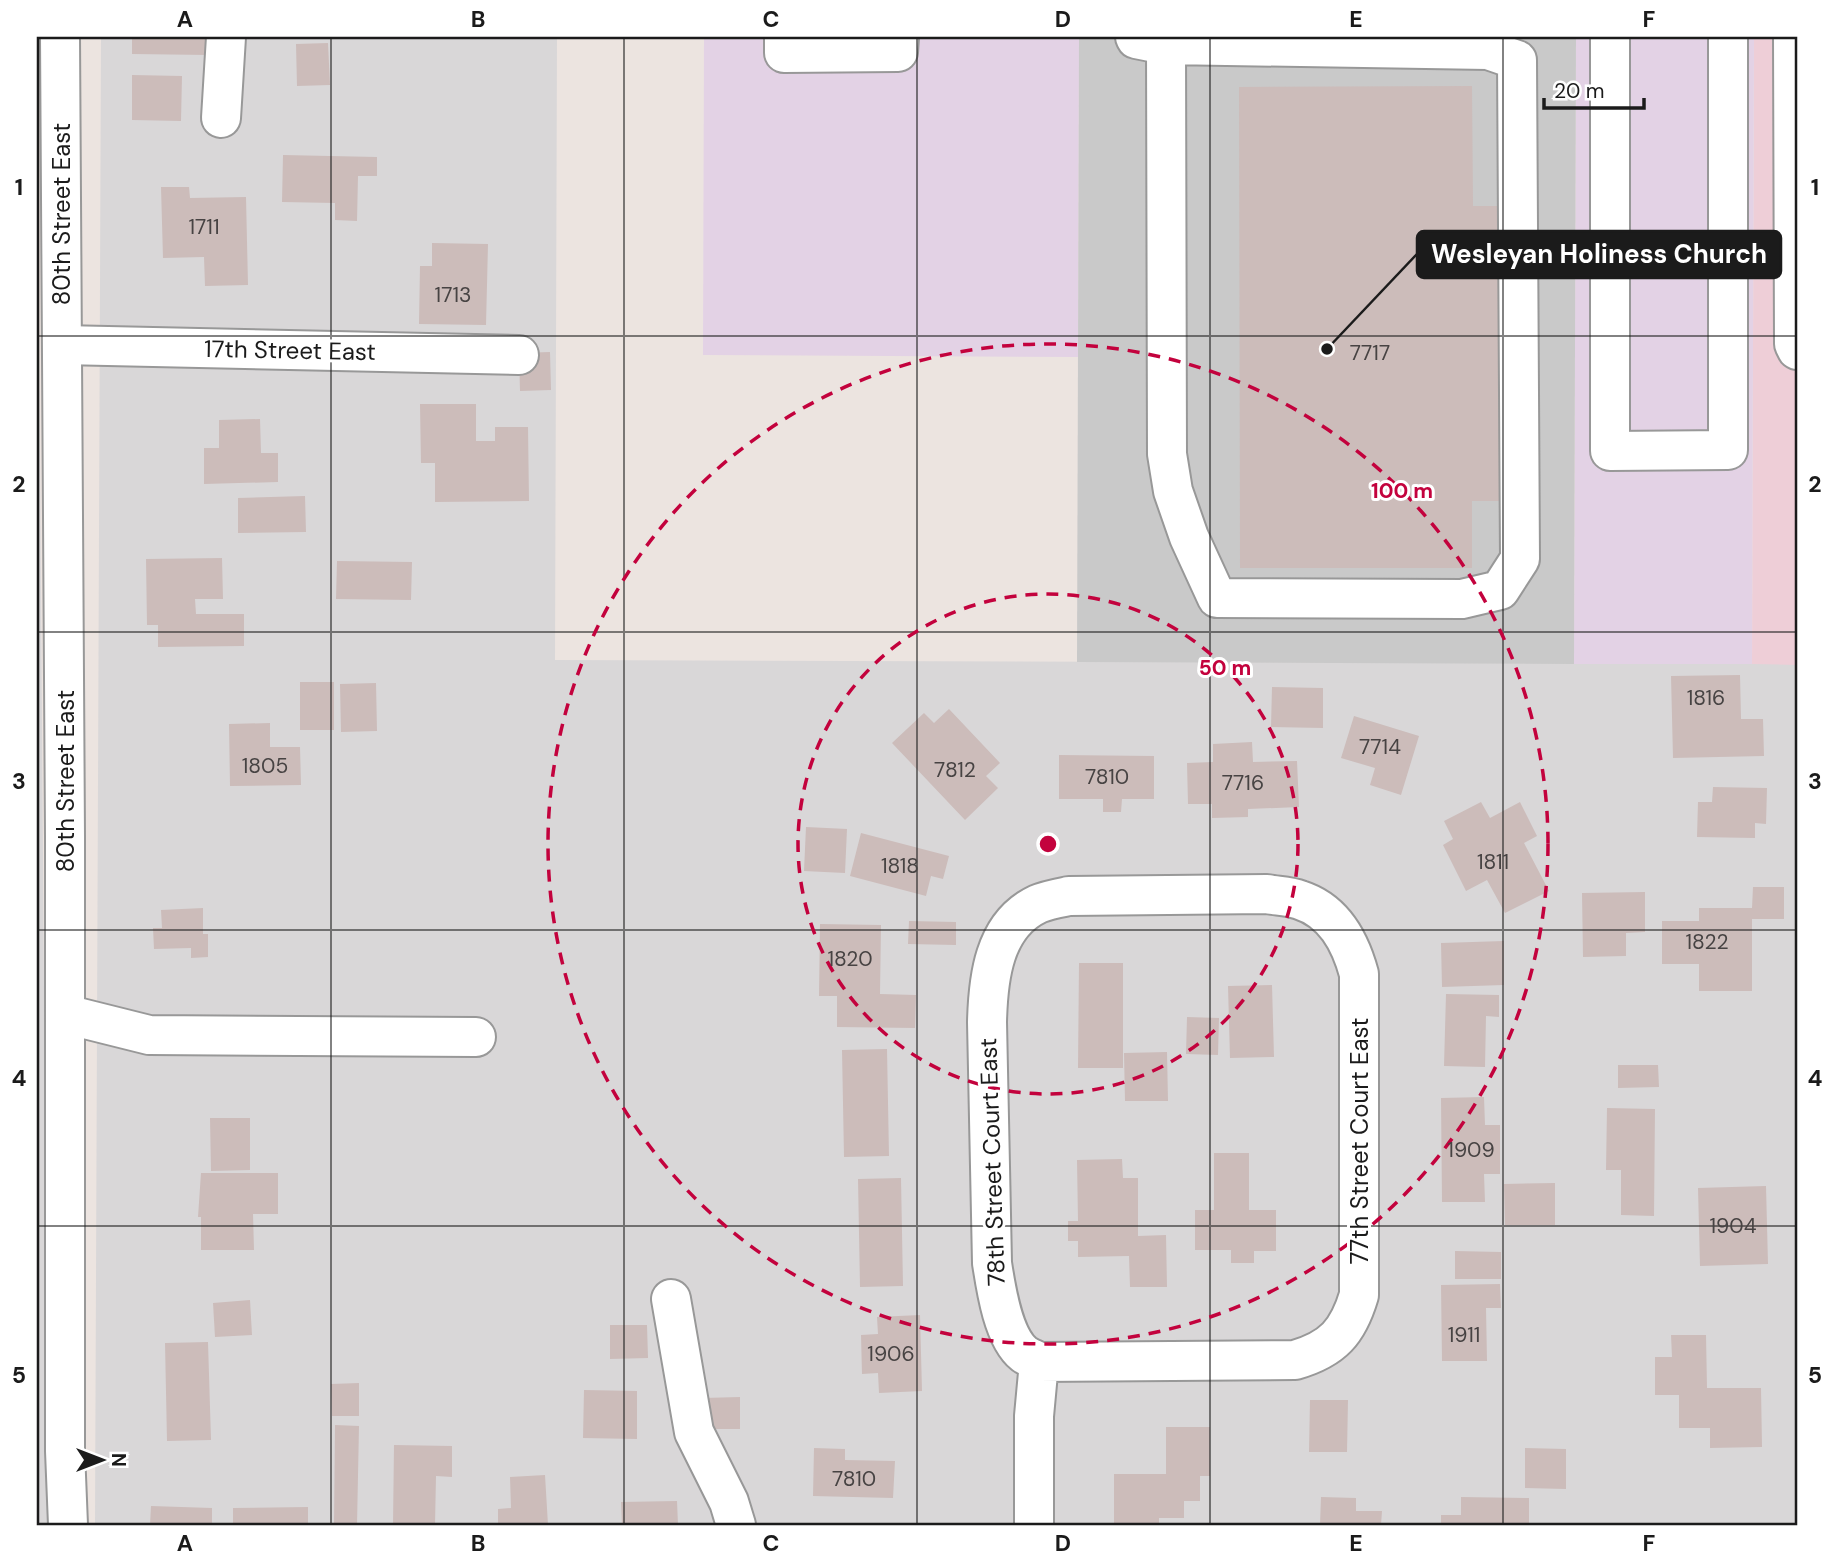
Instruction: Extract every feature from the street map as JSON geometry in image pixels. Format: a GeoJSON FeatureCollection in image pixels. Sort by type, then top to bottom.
{"type":"FeatureCollection","features":[{"type":"Feature","properties":{"kind":"street","name":"80th Street East"},"geometry":{"type":"LineString","coordinates":[[60,37],[62,345],[51,836],[65,1014],[51,1183],[68,1525]]}},
{"type":"Feature","properties":{"kind":"street"},"geometry":{"type":"LineString","coordinates":[[221,118],[226,37]]}},
{"type":"Feature","properties":{"kind":"street"},"geometry":{"type":"LineString","coordinates":[[783,37],[784,53],[797,53],[898,52],[899,37]]}},
{"type":"Feature","properties":{"kind":"street"},"geometry":{"type":"LineString","coordinates":[[1610,37],[1610,450],[1728,450],[1728,37]]}},
{"type":"Feature","properties":{"kind":"street"},"geometry":{"type":"LineString","coordinates":[[1793,37],[1794,344],[1797,350]]}},
{"type":"Feature","properties":{"kind":"street"},"geometry":{"type":"LineString","coordinates":[[1150,41],[1488,50],[1517,60],[1520,559],[1500,590],[1462,599],[1217,598],[1189,537],[1173,491],[1167,454],[1150,41]]}},
{"type":"Feature","properties":{"kind":"street","name":"17th Street East"},"geometry":{"type":"LineString","coordinates":[[62,345],[519,355]]}},
{"type":"Feature","properties":{"kind":"street","name":"77th Street Court East"},"geometry":{"type":"LineString","coordinates":[[998,953],[1009,928],[1027,910],[1069,896],[1267,894],[1299,899],[1334,920],[1354,955],[1359,974],[1360,1295],[1352,1320],[1331,1345],[1295,1360],[1039,1362]]}},
{"type":"Feature","properties":{"kind":"street","name":"78th Street Court East"},"geometry":{"type":"LineString","coordinates":[[998,953],[991,965],[987,1022],[992,1263],[996,1294],[1004,1322],[1022,1352],[1039,1362]]}},
{"type":"Feature","properties":{"kind":"street"},"geometry":{"type":"LineString","coordinates":[[65,1014],[149,1035],[476,1037]]}},
{"type":"Feature","properties":{"kind":"street"},"geometry":{"type":"LineString","coordinates":[[671,1299],[694,1432],[729,1502],[736,1525]]}},
{"type":"Feature","properties":{"kind":"street"},"geometry":{"type":"LineString","coordinates":[[1034,1525],[1034,1416],[1039,1362]]}},
{"type":"Feature","properties":{"kind":"shaded area"},"geometry":{"type":"Polygon","coordinates":[[[101,37],[557,37],[555,660],[1797,664],[1797,1525],[95,1525],[101,37]]]}},
{"type":"Feature","properties":{"kind":"shaded area"},"geometry":{"type":"Polygon","coordinates":[[[704,37],[1079,37],[1078,357],[703,355],[704,37]]]}},
{"type":"Feature","properties":{"kind":"shaded area"},"geometry":{"type":"Polygon","coordinates":[[[1079,37],[1576,37],[1574,664],[1077,662],[1079,37]]]}},
{"type":"Feature","properties":{"kind":"shaded area"},"geometry":{"type":"Polygon","coordinates":[[[1576,37],[1754,37],[1752,664],[1574,664],[1576,37]]]}},
{"type":"Feature","properties":{"kind":"shaded area"},"geometry":{"type":"Polygon","coordinates":[[[1754,37],[1797,37],[1797,665],[1752,664],[1754,37]]]}},
{"type":"Feature","properties":{"kind":"shaded area"},"geometry":{"type":"Polygon","coordinates":[[[37,52],[48,1525],[37,1525],[37,52]]]}},
{"type":"Feature","properties":{"kind":"building"},"geometry":{"type":"Polygon","coordinates":[[[132,37],[210,37],[209,55],[132,54],[132,37]]]}},
{"type":"Feature","properties":{"kind":"building"},"geometry":{"type":"Polygon","coordinates":[[[328,43],[330,85],[297,86],[296,44],[328,43]]]}},
{"type":"Feature","properties":{"kind":"building"},"geometry":{"type":"Polygon","coordinates":[[[132,75],[182,76],[181,121],[132,120],[132,75]]]}},
{"type":"Feature","properties":{"kind":"building"},"geometry":{"type":"Polygon","coordinates":[[[1472,86],[1473,206],[1500,206],[1501,501],[1472,501],[1472,568],[1240,568],[1239,87],[1472,86]]]}},
{"type":"Feature","properties":{"kind":"building"},"geometry":{"type":"Polygon","coordinates":[[[283,155],[377,157],[377,176],[358,176],[357,221],[335,220],[335,203],[282,202],[283,155]]]}},
{"type":"Feature","properties":{"kind":"building"},"geometry":{"type":"Polygon","coordinates":[[[161,187],[189,187],[190,198],[246,197],[248,285],[205,286],[204,257],[163,258],[161,187]]]}},
{"type":"Feature","properties":{"kind":"building"},"geometry":{"type":"Polygon","coordinates":[[[432,243],[488,244],[486,325],[419,324],[420,266],[432,266],[432,243]]]}},
{"type":"Feature","properties":{"kind":"building"},"geometry":{"type":"Polygon","coordinates":[[[550,352],[551,390],[520,391],[519,353],[550,352]]]}},
{"type":"Feature","properties":{"kind":"building"},"geometry":{"type":"Polygon","coordinates":[[[420,404],[476,404],[476,441],[495,441],[495,427],[528,427],[529,501],[435,502],[435,463],[421,463],[420,404]]]}},
{"type":"Feature","properties":{"kind":"building"},"geometry":{"type":"Polygon","coordinates":[[[260,419],[261,453],[278,453],[278,482],[204,484],[204,448],[219,448],[219,420],[260,419]]]}},
{"type":"Feature","properties":{"kind":"building"},"geometry":{"type":"Polygon","coordinates":[[[305,496],[306,532],[238,533],[238,498],[305,496]]]}},
{"type":"Feature","properties":{"kind":"building"},"geometry":{"type":"Polygon","coordinates":[[[222,558],[223,599],[195,599],[196,614],[244,614],[244,646],[158,647],[158,625],[147,625],[146,559],[222,558]]]}},
{"type":"Feature","properties":{"kind":"building"},"geometry":{"type":"Polygon","coordinates":[[[337,561],[412,562],[411,600],[336,599],[337,561]]]}},
{"type":"Feature","properties":{"kind":"building"},"geometry":{"type":"Polygon","coordinates":[[[1740,675],[1741,719],[1763,719],[1764,756],[1673,758],[1671,676],[1740,675]]]}},
{"type":"Feature","properties":{"kind":"building"},"geometry":{"type":"Polygon","coordinates":[[[300,682],[334,682],[334,730],[300,730],[300,682]]]}},
{"type":"Feature","properties":{"kind":"building"},"geometry":{"type":"Polygon","coordinates":[[[376,683],[377,731],[341,732],[340,684],[376,683]]]}},
{"type":"Feature","properties":{"kind":"building"},"geometry":{"type":"Polygon","coordinates":[[[1272,687],[1323,688],[1323,728],[1271,727],[1272,687]]]}},
{"type":"Feature","properties":{"kind":"building"},"geometry":{"type":"Polygon","coordinates":[[[949,709],[1000,763],[986,776],[998,788],[965,820],[892,743],[924,713],[934,723],[949,709]]]}},
{"type":"Feature","properties":{"kind":"building"},"geometry":{"type":"Polygon","coordinates":[[[1354,716],[1419,736],[1401,795],[1370,785],[1375,768],[1341,758],[1354,716]]]}},
{"type":"Feature","properties":{"kind":"building"},"geometry":{"type":"Polygon","coordinates":[[[270,723],[270,747],[300,747],[301,785],[230,786],[229,724],[270,723]]]}},
{"type":"Feature","properties":{"kind":"building"},"geometry":{"type":"Polygon","coordinates":[[[1252,742],[1253,762],[1297,761],[1299,807],[1248,809],[1248,817],[1212,818],[1212,804],[1188,804],[1187,763],[1213,762],[1213,744],[1252,742]]]}},
{"type":"Feature","properties":{"kind":"building"},"geometry":{"type":"Polygon","coordinates":[[[1059,755],[1154,756],[1154,799],[1122,799],[1121,812],[1103,812],[1103,799],[1059,799],[1059,755]]]}},
{"type":"Feature","properties":{"kind":"building"},"geometry":{"type":"Polygon","coordinates":[[[1713,787],[1767,788],[1766,824],[1755,823],[1755,838],[1697,837],[1698,802],[1712,802],[1713,787]]]}},
{"type":"Feature","properties":{"kind":"building"},"geometry":{"type":"Polygon","coordinates":[[[1481,802],[1490,818],[1520,802],[1537,836],[1524,843],[1549,891],[1505,913],[1487,880],[1466,891],[1443,845],[1453,839],[1444,821],[1481,802]]]}},
{"type":"Feature","properties":{"kind":"building"},"geometry":{"type":"Polygon","coordinates":[[[806,827],[847,829],[845,873],[804,871],[806,827]]]}},
{"type":"Feature","properties":{"kind":"building"},"geometry":{"type":"Polygon","coordinates":[[[861,833],[949,856],[943,879],[931,876],[926,896],[850,876],[861,833]]]}},
{"type":"Feature","properties":{"kind":"building"},"geometry":{"type":"Polygon","coordinates":[[[1753,887],[1784,887],[1784,919],[1752,919],[1752,991],[1699,991],[1699,964],[1662,964],[1662,921],[1699,921],[1699,908],[1752,908],[1753,887]]]}},
{"type":"Feature","properties":{"kind":"building"},"geometry":{"type":"Polygon","coordinates":[[[1645,892],[1645,932],[1626,933],[1626,956],[1583,957],[1582,893],[1645,892]]]}},
{"type":"Feature","properties":{"kind":"building"},"geometry":{"type":"Polygon","coordinates":[[[203,908],[203,934],[208,934],[208,957],[191,958],[191,948],[154,949],[153,928],[162,928],[161,910],[203,908]]]}},
{"type":"Feature","properties":{"kind":"building"},"geometry":{"type":"Polygon","coordinates":[[[909,921],[956,922],[956,945],[908,944],[909,921]]]}},
{"type":"Feature","properties":{"kind":"building"},"geometry":{"type":"Polygon","coordinates":[[[820,924],[881,925],[880,994],[916,995],[915,1028],[837,1027],[837,996],[819,996],[820,924]]]}},
{"type":"Feature","properties":{"kind":"building"},"geometry":{"type":"Polygon","coordinates":[[[1504,941],[1504,985],[1442,987],[1441,943],[1504,941]]]}},
{"type":"Feature","properties":{"kind":"building"},"geometry":{"type":"Polygon","coordinates":[[[1079,963],[1123,963],[1123,1068],[1078,1068],[1079,963]]]}},
{"type":"Feature","properties":{"kind":"building"},"geometry":{"type":"Polygon","coordinates":[[[1272,985],[1274,1057],[1230,1058],[1228,986],[1272,985]]]}},
{"type":"Feature","properties":{"kind":"building"},"geometry":{"type":"Polygon","coordinates":[[[1446,994],[1499,995],[1499,1017],[1486,1016],[1485,1067],[1444,1066],[1446,994]]]}},
{"type":"Feature","properties":{"kind":"building"},"geometry":{"type":"Polygon","coordinates":[[[1187,1017],[1219,1018],[1218,1055],[1186,1054],[1187,1017]]]}},
{"type":"Feature","properties":{"kind":"building"},"geometry":{"type":"Polygon","coordinates":[[[887,1049],[889,1156],[844,1157],[842,1050],[887,1049]]]}},
{"type":"Feature","properties":{"kind":"building"},"geometry":{"type":"Polygon","coordinates":[[[1167,1052],[1168,1101],[1125,1101],[1124,1053],[1167,1052]]]}},
{"type":"Feature","properties":{"kind":"building"},"geometry":{"type":"Polygon","coordinates":[[[1618,1065],[1658,1065],[1659,1087],[1618,1088],[1618,1065]]]}},
{"type":"Feature","properties":{"kind":"building"},"geometry":{"type":"Polygon","coordinates":[[[1484,1097],[1485,1125],[1500,1125],[1500,1174],[1484,1174],[1485,1202],[1442,1202],[1441,1098],[1484,1097]]]}},
{"type":"Feature","properties":{"kind":"building"},"geometry":{"type":"Polygon","coordinates":[[[1607,1108],[1655,1109],[1654,1216],[1621,1215],[1621,1170],[1606,1170],[1607,1108]]]}},
{"type":"Feature","properties":{"kind":"building"},"geometry":{"type":"Polygon","coordinates":[[[210,1118],[250,1118],[250,1170],[211,1171],[210,1118]]]}},
{"type":"Feature","properties":{"kind":"building"},"geometry":{"type":"Polygon","coordinates":[[[1214,1153],[1249,1153],[1249,1210],[1276,1210],[1276,1251],[1254,1251],[1254,1263],[1231,1263],[1231,1250],[1195,1250],[1195,1210],[1214,1210],[1214,1153]]]}},
{"type":"Feature","properties":{"kind":"building"},"geometry":{"type":"Polygon","coordinates":[[[1122,1159],[1123,1178],[1138,1178],[1138,1236],[1166,1235],[1167,1287],[1130,1287],[1129,1256],[1078,1257],[1078,1241],[1068,1241],[1068,1221],[1078,1221],[1077,1160],[1122,1159]]]}},
{"type":"Feature","properties":{"kind":"building"},"geometry":{"type":"Polygon","coordinates":[[[201,1173],[278,1173],[278,1214],[253,1214],[254,1250],[201,1250],[201,1217],[198,1217],[201,1173]]]}},
{"type":"Feature","properties":{"kind":"building"},"geometry":{"type":"Polygon","coordinates":[[[901,1178],[903,1286],[860,1287],[858,1179],[901,1178]]]}},
{"type":"Feature","properties":{"kind":"building"},"geometry":{"type":"Polygon","coordinates":[[[1555,1183],[1555,1225],[1505,1225],[1504,1184],[1555,1183]]]}},
{"type":"Feature","properties":{"kind":"building"},"geometry":{"type":"Polygon","coordinates":[[[1766,1186],[1768,1264],[1700,1266],[1698,1188],[1766,1186]]]}},
{"type":"Feature","properties":{"kind":"building"},"geometry":{"type":"Polygon","coordinates":[[[1455,1251],[1501,1252],[1501,1279],[1455,1279],[1455,1251]]]}},
{"type":"Feature","properties":{"kind":"building"},"geometry":{"type":"Polygon","coordinates":[[[1500,1284],[1501,1308],[1486,1308],[1487,1361],[1442,1361],[1441,1285],[1500,1284]]]}},
{"type":"Feature","properties":{"kind":"building"},"geometry":{"type":"Polygon","coordinates":[[[250,1300],[252,1335],[215,1337],[213,1303],[250,1300]]]}},
{"type":"Feature","properties":{"kind":"building"},"geometry":{"type":"Polygon","coordinates":[[[920,1315],[922,1391],[879,1393],[878,1373],[862,1374],[861,1335],[878,1334],[877,1317],[920,1315]]]}},
{"type":"Feature","properties":{"kind":"building"},"geometry":{"type":"Polygon","coordinates":[[[610,1325],[647,1325],[648,1358],[610,1359],[610,1325]]]}},
{"type":"Feature","properties":{"kind":"building"},"geometry":{"type":"Polygon","coordinates":[[[1671,1335],[1706,1335],[1707,1388],[1761,1388],[1762,1447],[1710,1448],[1710,1428],[1679,1428],[1679,1395],[1655,1395],[1655,1357],[1672,1357],[1671,1335]]]}},
{"type":"Feature","properties":{"kind":"building"},"geometry":{"type":"Polygon","coordinates":[[[208,1342],[211,1440],[167,1441],[165,1343],[208,1342]]]}},
{"type":"Feature","properties":{"kind":"building"},"geometry":{"type":"Polygon","coordinates":[[[359,1383],[359,1416],[332,1416],[331,1384],[359,1383]]]}},
{"type":"Feature","properties":{"kind":"building"},"geometry":{"type":"Polygon","coordinates":[[[584,1390],[637,1391],[637,1439],[583,1438],[584,1390]]]}},
{"type":"Feature","properties":{"kind":"building"},"geometry":{"type":"Polygon","coordinates":[[[740,1397],[740,1429],[704,1429],[703,1398],[740,1397]]]}},
{"type":"Feature","properties":{"kind":"building"},"geometry":{"type":"Polygon","coordinates":[[[1310,1400],[1348,1400],[1347,1452],[1309,1452],[1310,1400]]]}},
{"type":"Feature","properties":{"kind":"building"},"geometry":{"type":"Polygon","coordinates":[[[335,1425],[359,1426],[357,1525],[334,1525],[335,1425]]]}},
{"type":"Feature","properties":{"kind":"building"},"geometry":{"type":"Polygon","coordinates":[[[1166,1427],[1210,1427],[1210,1476],[1200,1476],[1200,1501],[1184,1501],[1184,1518],[1159,1518],[1159,1525],[1114,1525],[1114,1474],[1166,1474],[1166,1427]]]}},
{"type":"Feature","properties":{"kind":"building"},"geometry":{"type":"Polygon","coordinates":[[[394,1445],[452,1446],[452,1477],[436,1476],[435,1525],[393,1525],[394,1445]]]}},
{"type":"Feature","properties":{"kind":"building"},"geometry":{"type":"Polygon","coordinates":[[[814,1448],[845,1449],[845,1460],[895,1461],[893,1498],[813,1496],[814,1448]]]}},
{"type":"Feature","properties":{"kind":"building"},"geometry":{"type":"Polygon","coordinates":[[[1525,1448],[1566,1449],[1566,1489],[1525,1488],[1525,1448]]]}},
{"type":"Feature","properties":{"kind":"building"},"geometry":{"type":"Polygon","coordinates":[[[545,1475],[548,1525],[498,1525],[498,1509],[511,1508],[510,1477],[545,1475]]]}},
{"type":"Feature","properties":{"kind":"building"},"geometry":{"type":"Polygon","coordinates":[[[1321,1497],[1356,1498],[1356,1511],[1382,1511],[1381,1525],[1320,1525],[1321,1497]]]}},
{"type":"Feature","properties":{"kind":"building"},"geometry":{"type":"Polygon","coordinates":[[[1461,1497],[1529,1498],[1529,1525],[1441,1525],[1441,1515],[1461,1515],[1461,1497]]]}},
{"type":"Feature","properties":{"kind":"building"},"geometry":{"type":"Polygon","coordinates":[[[677,1501],[678,1525],[622,1525],[621,1502],[677,1501]]]}},
{"type":"Feature","properties":{"kind":"building"},"geometry":{"type":"Polygon","coordinates":[[[151,1506],[212,1508],[212,1525],[150,1525],[151,1506]]]}},
{"type":"Feature","properties":{"kind":"building"},"geometry":{"type":"Polygon","coordinates":[[[308,1507],[308,1525],[233,1525],[233,1508],[308,1507]]]}},
{"type":"Feature","properties":{"kind":"place","name":"Wesleyan Holiness Church"},"geometry":{"type":"Point","coordinates":[1327,349]}}]}
